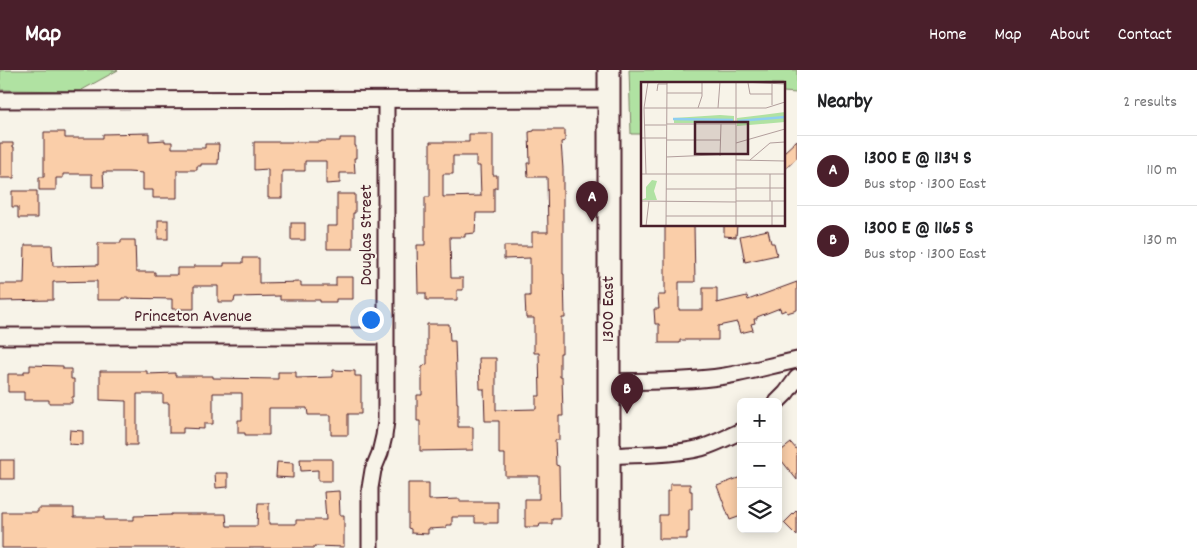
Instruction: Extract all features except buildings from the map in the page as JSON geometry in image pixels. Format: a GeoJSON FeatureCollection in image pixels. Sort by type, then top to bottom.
{"type":"FeatureCollection","features":[{"type":"Feature","properties":{"kind":"main road","name":"1300 East"},"geometry":{"type":"LineString","coordinates":[[609,70],[609,548]]}},
{"type":"Feature","properties":{"kind":"street"},"geometry":{"type":"LineString","coordinates":[[0,100],[609,99]]}},
{"type":"Feature","properties":{"kind":"street","name":"Douglas Street"},"geometry":{"type":"LineString","coordinates":[[370,548],[370,488],[385,428],[386,100]]}},
{"type":"Feature","properties":{"kind":"street","name":"Princeton Avenue"},"geometry":{"type":"LineString","coordinates":[[0,336],[385,336]]}},
{"type":"Feature","properties":{"kind":"street"},"geometry":{"type":"LineString","coordinates":[[609,382],[675,382],[701,379],[725,376],[797,360]]}},
{"type":"Feature","properties":{"kind":"street"},"geometry":{"type":"LineString","coordinates":[[781,398],[797,378]]}},
{"type":"Feature","properties":{"kind":"street"},"geometry":{"type":"LineString","coordinates":[[609,456],[702,448],[737,433]]}},
{"type":"Feature","properties":{"kind":"green space"},"geometry":{"type":"Polygon","coordinates":[[[0,70],[118,70],[80,91],[0,90],[0,70]]]}},
{"type":"Feature","properties":{"kind":"green space"},"geometry":{"type":"Polygon","coordinates":[[[629,70],[797,70],[797,93],[784,92],[784,82],[641,82],[641,134],[631,134],[629,70]]]}},
{"type":"Feature","properties":{"kind":"place","name":"1300 E @ 1134 S"},"geometry":{"type":"Point","coordinates":[592,222]}},
{"type":"Feature","properties":{"kind":"place","name":"1300 E @ 1165 S"},"geometry":{"type":"Point","coordinates":[627,414]}}]}
